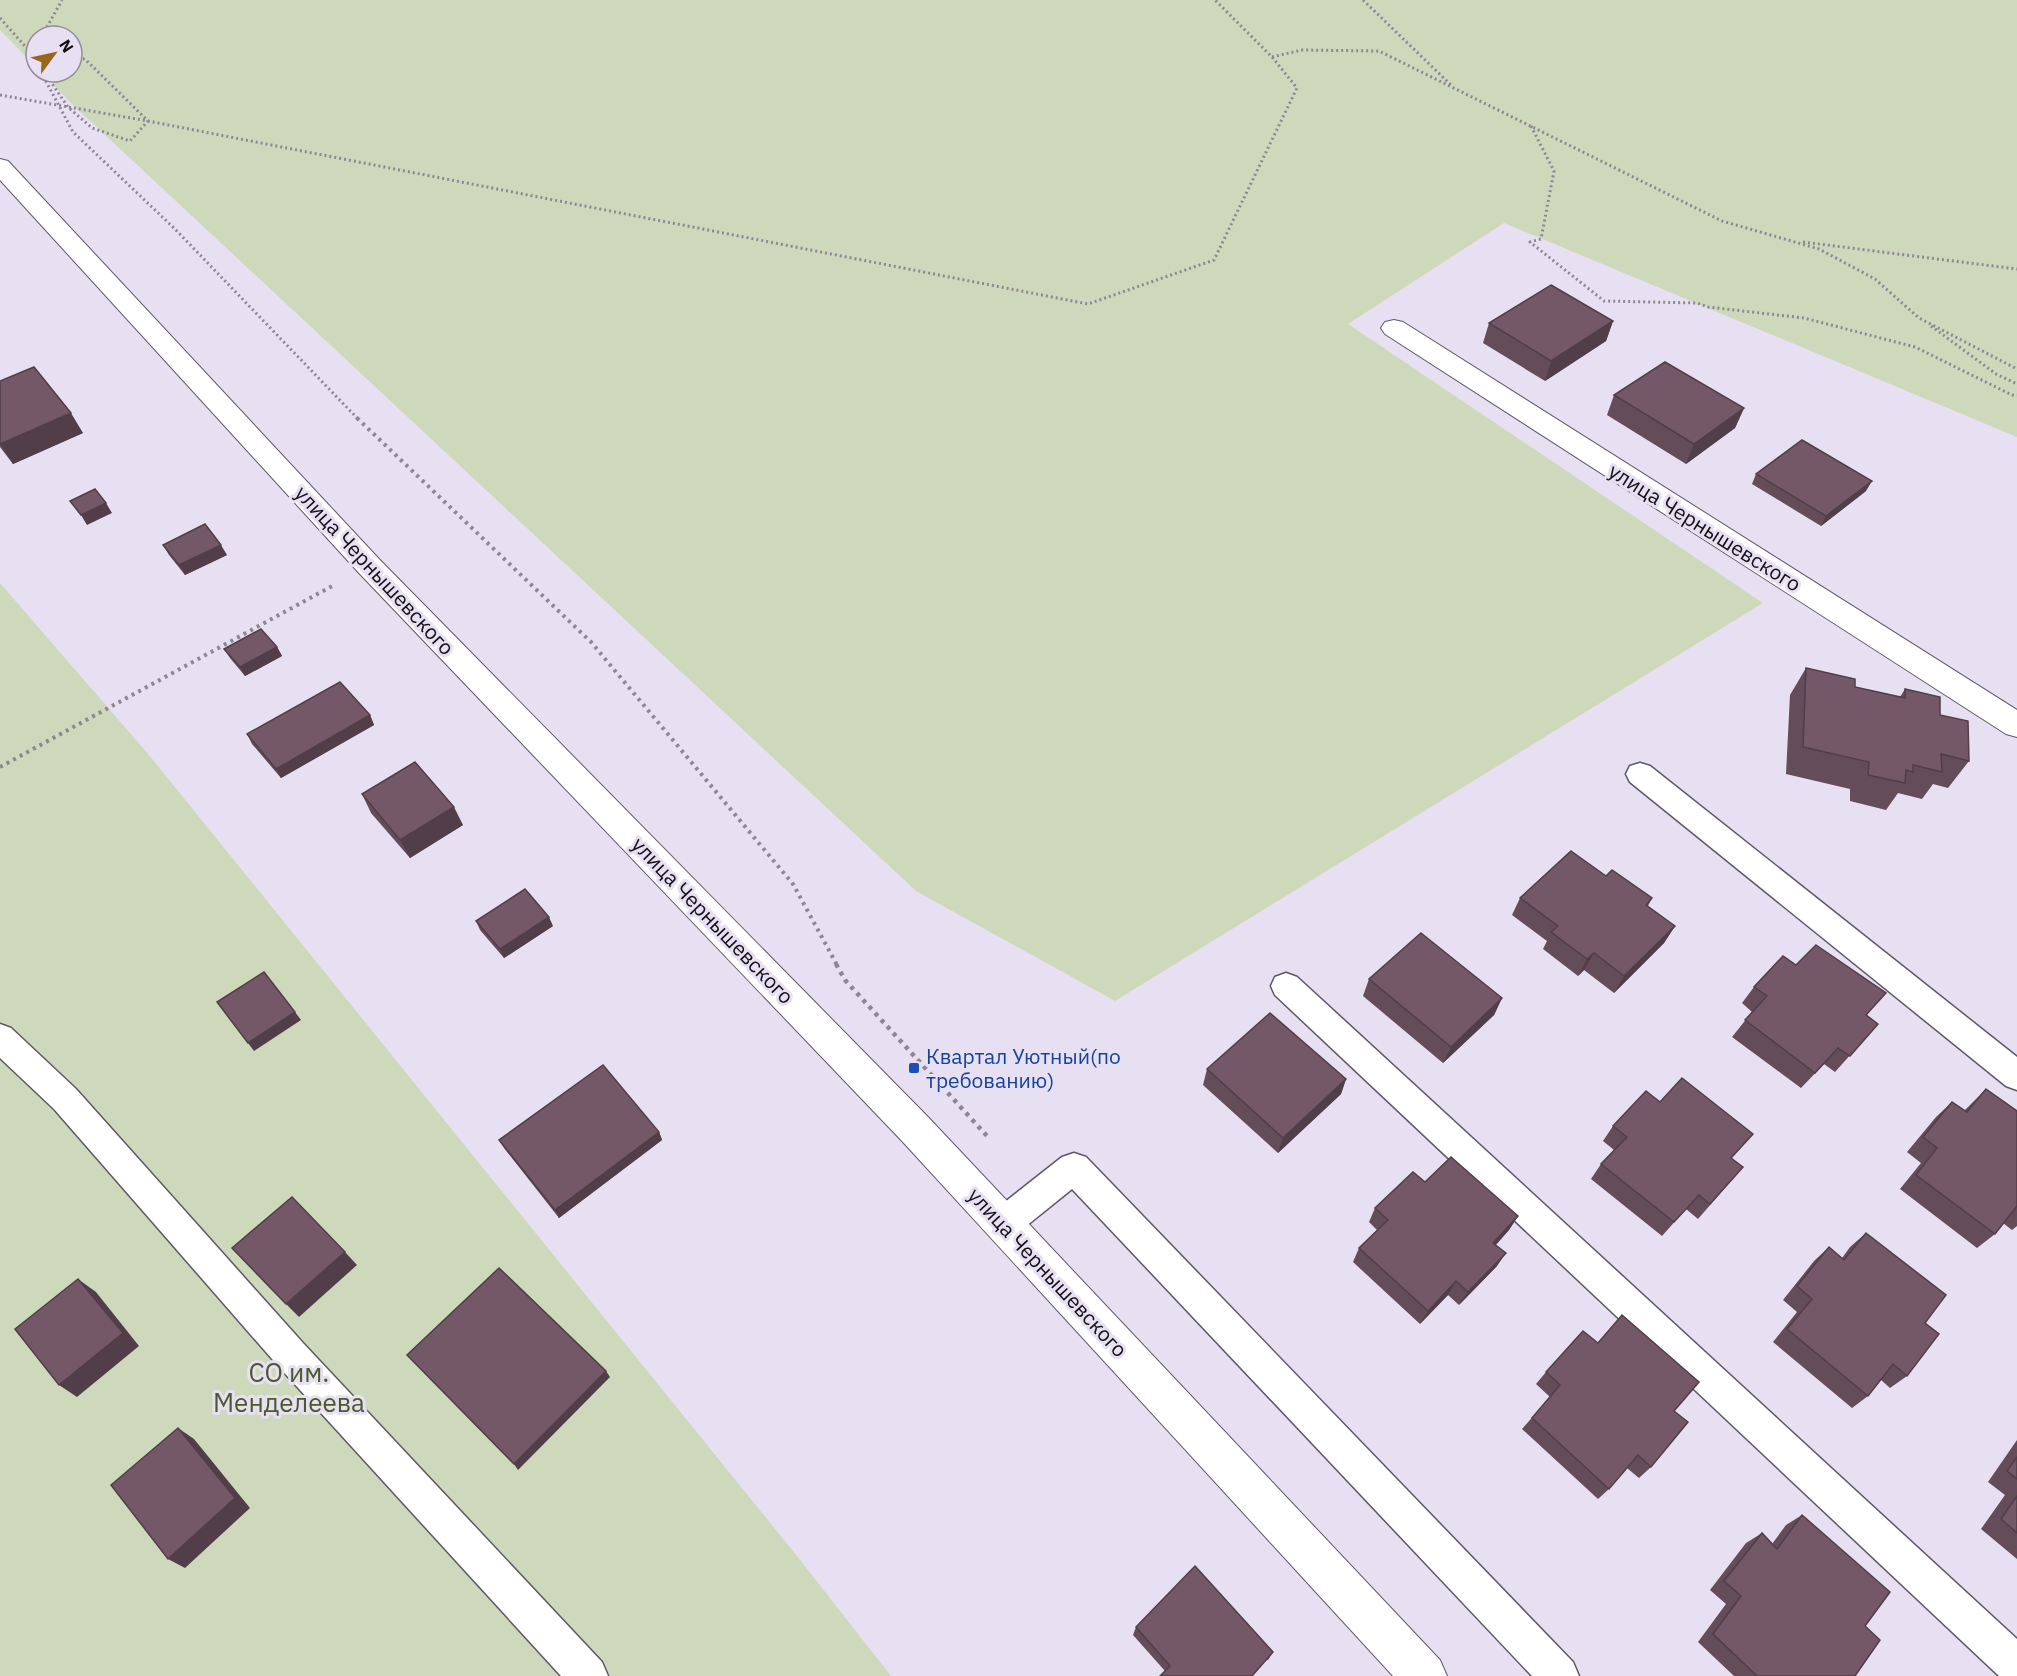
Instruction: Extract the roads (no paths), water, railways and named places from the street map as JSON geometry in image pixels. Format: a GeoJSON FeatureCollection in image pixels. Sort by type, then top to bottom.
{"type":"FeatureCollection","features":[{"type":"Feature","properties":{"kind":"street","name":"улица Чернышевского"},"geometry":{"type":"LineString","coordinates":[[0,166],[369,566],[915,1129],[1424,1676]]}},
{"type":"Feature","properties":{"kind":"street","name":"улица Чернышевского"},"geometry":{"type":"LineString","coordinates":[[1394,328],[2017,724]]}},
{"type":"Feature","properties":{"kind":"lane"},"geometry":{"type":"LineString","coordinates":[[1640,774],[2017,1076]]}},
{"type":"Feature","properties":{"kind":"lane"},"geometry":{"type":"LineString","coordinates":[[1286,987],[2017,1666]]}},
{"type":"Feature","properties":{"kind":"lane"},"geometry":{"type":"LineString","coordinates":[[0,1038],[64,1099],[291,1355],[588,1676]]}},
{"type":"Feature","properties":{"kind":"lane"},"geometry":{"type":"LineString","coordinates":[[1003,1224],[1074,1168],[1548,1672]]}},
{"type":"Feature","properties":{"kind":"place","name":"Квартал Уютный(по требованию)"},"geometry":{"type":"Point","coordinates":[914,1068]}},
{"type":"Feature","properties":{"kind":"park label","name":"СО им. Менделеева"},"geometry":{"type":"Point","coordinates":[289,1387]}}]}
